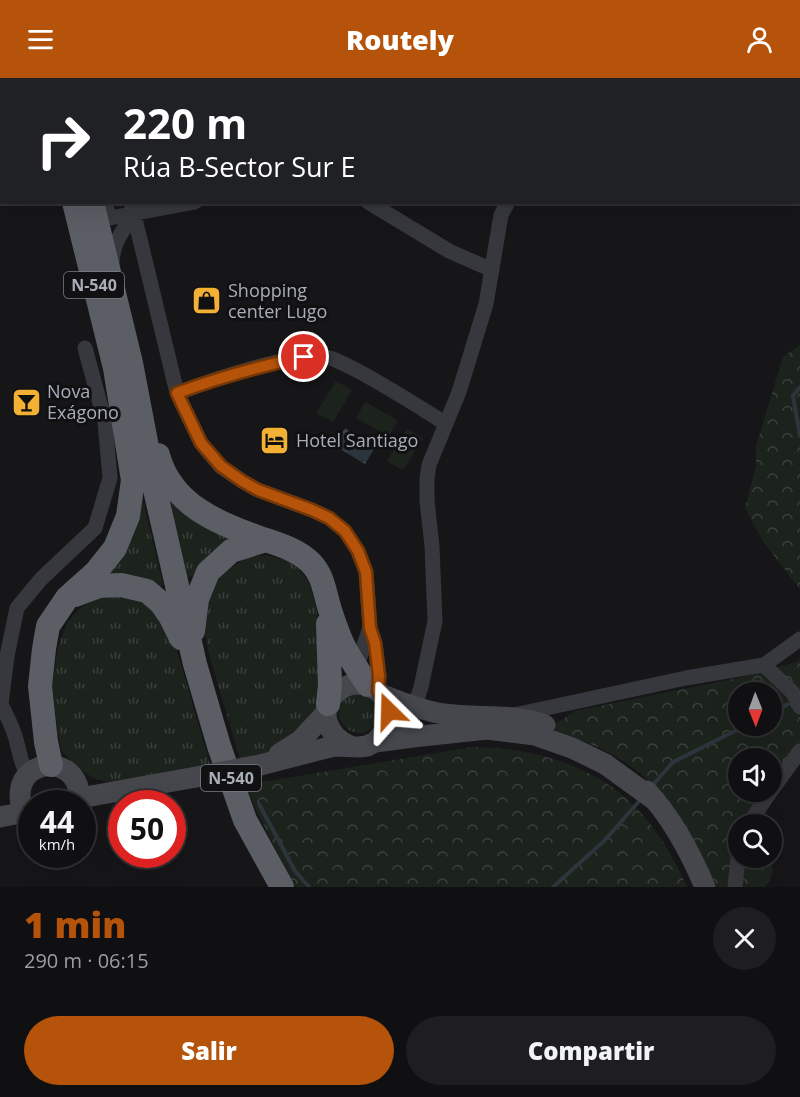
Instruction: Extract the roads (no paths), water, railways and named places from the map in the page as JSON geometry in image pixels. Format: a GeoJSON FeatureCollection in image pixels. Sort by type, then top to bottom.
{"type":"FeatureCollection","features":[{"type":"Feature","properties":{"kind":"highway","name":"N-540"},"geometry":{"type":"LineString","coordinates":[[75,204],[123,365],[193,653],[219,746],[245,820],[282,887]]}},
{"type":"Feature","properties":{"kind":"highway","name":"N-540"},"geometry":{"type":"LineString","coordinates":[[92,204],[111,278],[123,365]]}},
{"type":"Feature","properties":{"kind":"highway"},"geometry":{"type":"LineString","coordinates":[[123,365],[149,420],[161,466],[173,487],[197,510],[227,527],[291,548],[309,561],[320,574],[347,654],[378,691]]}},
{"type":"Feature","properties":{"kind":"highway"},"geometry":{"type":"LineString","coordinates":[[51,765],[40,686],[48,626],[67,598],[96,572],[115,548],[128,516],[134,480],[123,365]]}},
{"type":"Feature","properties":{"kind":"highway"},"geometry":{"type":"LineString","coordinates":[[193,653],[197,599],[208,572],[231,551],[266,540]]}},
{"type":"Feature","properties":{"kind":"highway"},"geometry":{"type":"LineString","coordinates":[[67,598],[99,586],[122,585],[147,591],[171,616],[193,653]]}},
{"type":"Feature","properties":{"kind":"highway"},"geometry":{"type":"LineString","coordinates":[[327,600],[330,685],[327,709]]}},
{"type":"Feature","properties":{"kind":"main road"},"geometry":{"type":"LineString","coordinates":[[261,765],[301,740],[327,709],[338,691],[378,691],[443,714],[530,720],[582,737],[620,763],[656,801],[693,858],[705,887]]}},
{"type":"Feature","properties":{"kind":"main road"},"geometry":{"type":"LineString","coordinates":[[96,798],[261,765],[334,746],[367,746],[379,739],[387,728],[389,720],[387,702],[378,691]]}},
{"type":"Feature","properties":{"kind":"main road"},"geometry":{"type":"LineString","coordinates":[[327,709],[327,724],[332,734],[350,746]]}},
{"type":"Feature","properties":{"kind":"main road"},"geometry":{"type":"LineString","coordinates":[[379,739],[487,729],[536,735],[572,748],[605,764],[656,801]]}},
{"type":"Feature","properties":{"kind":"main road"},"geometry":{"type":"LineString","coordinates":[[21,790],[22,783],[34,769],[51,765],[68,771],[79,786],[79,790]]}},
{"type":"Feature","properties":{"kind":"main road"},"geometry":{"type":"LineString","coordinates":[[0,817],[18,816]]}},
{"type":"Feature","properties":{"kind":"street"},"geometry":{"type":"LineString","coordinates":[[105,204],[110,218],[132,209],[177,204]]}},
{"type":"Feature","properties":{"kind":"street"},"geometry":{"type":"LineString","coordinates":[[371,204],[449,251],[492,270]]}},
{"type":"Feature","properties":{"kind":"street"},"geometry":{"type":"LineString","coordinates":[[378,691],[421,687],[435,621],[427,479],[429,465],[459,392],[486,304],[501,215],[507,204]]}},
{"type":"Feature","properties":{"kind":"street"},"geometry":{"type":"LineString","coordinates":[[111,278],[112,254],[116,239],[132,209]]}},
{"type":"Feature","properties":{"kind":"street"},"geometry":{"type":"LineString","coordinates":[[132,209],[177,393],[201,443],[221,466],[242,481],[258,490],[329,518],[345,531],[358,551],[366,572],[378,691],[410,714],[394,731],[379,739]]}},
{"type":"Feature","properties":{"kind":"street"},"geometry":{"type":"LineString","coordinates":[[28,775],[21,765],[17,741],[1,703],[7,656],[18,608],[41,579],[95,528],[110,478],[105,422],[85,348]]}},
{"type":"Feature","properties":{"kind":"street"},"geometry":{"type":"LineString","coordinates":[[177,393],[203,383],[267,365],[304,357],[332,358],[371,378],[445,423]]}},
{"type":"Feature","properties":{"kind":"street"},"geometry":{"type":"LineString","coordinates":[[370,628],[375,643],[379,676],[378,691]]}},
{"type":"Feature","properties":{"kind":"street"},"geometry":{"type":"LineString","coordinates":[[413,737],[449,727],[495,724],[508,717],[686,678],[764,665],[800,639]]}},
{"type":"Feature","properties":{"kind":"street"},"geometry":{"type":"LineString","coordinates":[[764,665],[793,693],[800,707]]}},
{"type":"Feature","properties":{"kind":"street"},"geometry":{"type":"LineString","coordinates":[[782,776],[800,751]]}},
{"type":"Feature","properties":{"kind":"street"},"geometry":{"type":"LineString","coordinates":[[735,887],[737,868]]}},
{"type":"Feature","properties":{"kind":"water"},"geometry":{"type":"Polygon","coordinates":[[[345,428],[376,446],[365,464],[335,446],[345,428]]]}},
{"type":"Feature","properties":{"kind":"waterway"},"geometry":{"type":"LineString","coordinates":[[800,387],[793,396],[800,436]]}},
{"type":"Feature","properties":{"kind":"waterway"},"geometry":{"type":"LineString","coordinates":[[782,708],[787,705]]}},
{"type":"Feature","properties":{"kind":"waterway"},"geometry":{"type":"LineString","coordinates":[[652,786],[673,762],[728,734]]}},
{"type":"Feature","properties":{"kind":"waterway"},"geometry":{"type":"LineString","coordinates":[[553,887],[604,841],[642,798]]}},
{"type":"Feature","properties":{"kind":"waterway"},"geometry":{"type":"LineString","coordinates":[[259,804],[295,871],[309,887]]}},
{"type":"Feature","properties":{"kind":"place","name":"Shopping center Lugo"},"geometry":{"type":"Point","coordinates":[207,301]}},
{"type":"Feature","properties":{"kind":"place","name":"Nova Exágono"},"geometry":{"type":"Point","coordinates":[26,402]}},
{"type":"Feature","properties":{"kind":"place","name":"Hotel Santiago"},"geometry":{"type":"Point","coordinates":[275,441]}}]}
